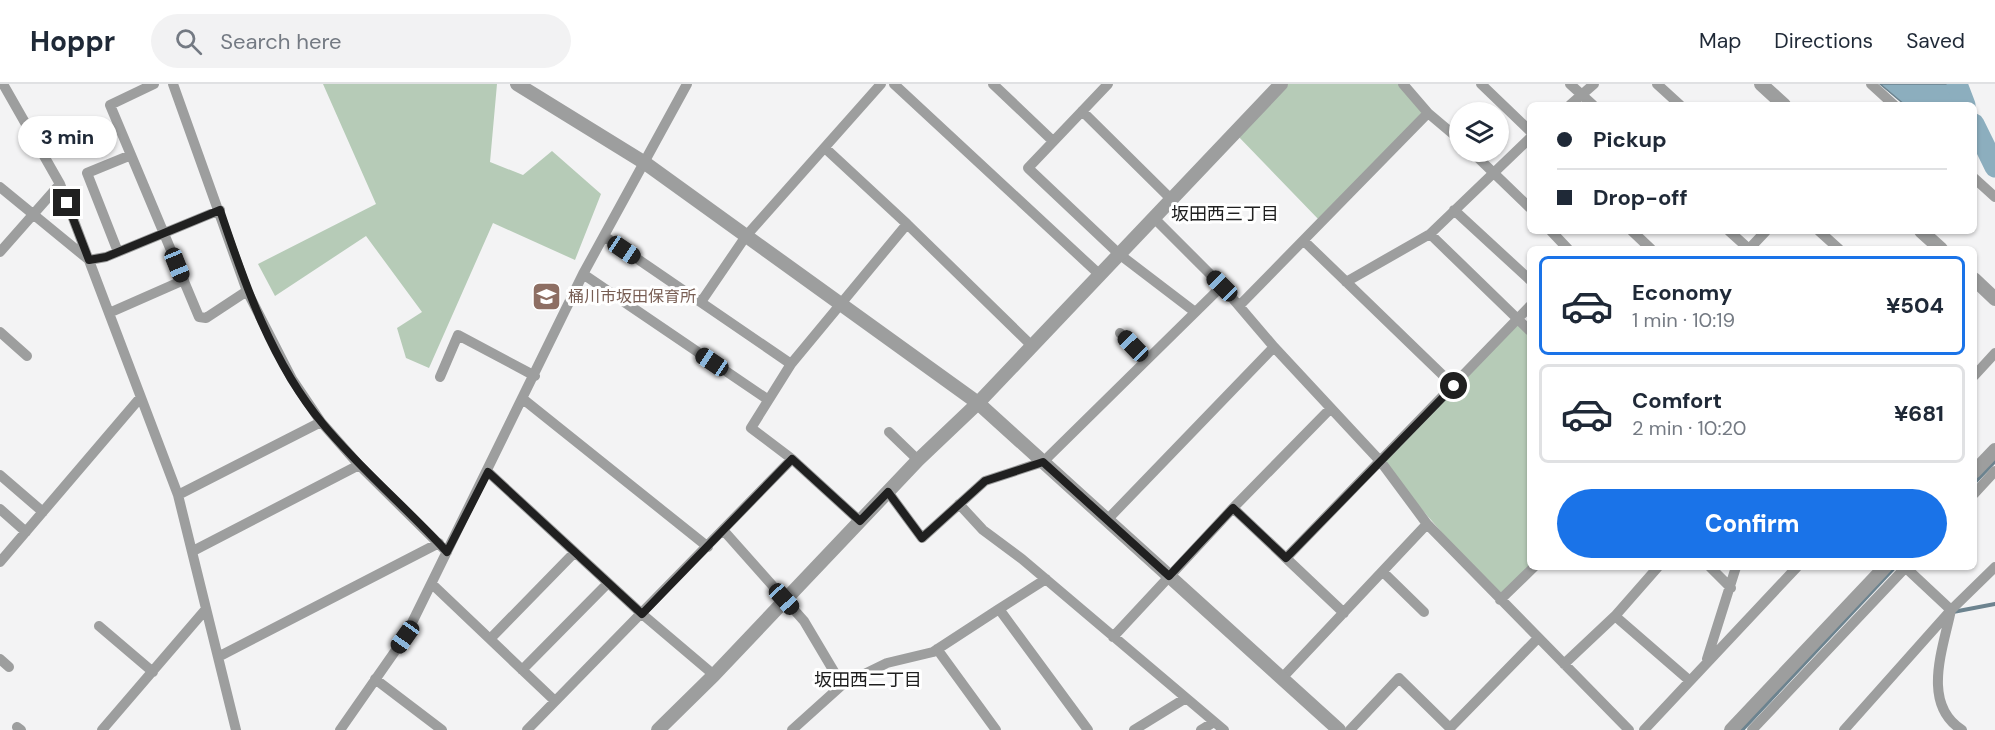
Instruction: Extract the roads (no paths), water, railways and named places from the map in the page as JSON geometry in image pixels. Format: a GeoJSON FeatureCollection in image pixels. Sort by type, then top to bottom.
{"type":"FeatureCollection","features":[{"type":"Feature","properties":{"kind":"street"},"geometry":{"type":"LineString","coordinates":[[3,84],[60,184],[178,495],[236,730]]}},
{"type":"Feature","properties":{"kind":"street"},"geometry":{"type":"LineString","coordinates":[[154,84],[110,105],[199,317],[206,318],[247,291]]}},
{"type":"Feature","properties":{"kind":"street"},"geometry":{"type":"LineString","coordinates":[[173,84],[220,210],[247,291],[292,379],[321,422],[359,465],[447,552]]}},
{"type":"Feature","properties":{"kind":"street"},"geometry":{"type":"LineString","coordinates":[[517,84],[645,163],[978,403],[1339,730]]}},
{"type":"Feature","properties":{"kind":"street"},"geometry":{"type":"LineString","coordinates":[[340,730],[405,637],[584,274],[687,84]]}},
{"type":"Feature","properties":{"kind":"street"},"geometry":{"type":"LineString","coordinates":[[700,302],[746,236],[881,84]]}},
{"type":"Feature","properties":{"kind":"street"},"geometry":{"type":"LineString","coordinates":[[894,84],[1100,274]]}},
{"type":"Feature","properties":{"kind":"street"},"geometry":{"type":"LineString","coordinates":[[993,84],[1053,141]]}},
{"type":"Feature","properties":{"kind":"street"},"geometry":{"type":"LineString","coordinates":[[1108,84],[1028,168],[1119,254],[1195,312]]}},
{"type":"Feature","properties":{"kind":"street"},"geometry":{"type":"LineString","coordinates":[[658,730],[714,675],[918,460],[978,403],[1281,84]]}},
{"type":"Feature","properties":{"kind":"street"},"geometry":{"type":"LineString","coordinates":[[1403,84],[1428,113],[1449,131]]}},
{"type":"Feature","properties":{"kind":"street"},"geometry":{"type":"LineString","coordinates":[[1481,84],[1527,128]]}},
{"type":"Feature","properties":{"kind":"street"},"geometry":{"type":"LineString","coordinates":[[1570,84],[1590,102]]}},
{"type":"Feature","properties":{"kind":"street"},"geometry":{"type":"LineString","coordinates":[[1574,102],[1594,84]]}},
{"type":"Feature","properties":{"kind":"street"},"geometry":{"type":"LineString","coordinates":[[1656,84],[1677,102]]}},
{"type":"Feature","properties":{"kind":"street"},"geometry":{"type":"LineString","coordinates":[[1761,84],[1781,102]]}},
{"type":"Feature","properties":{"kind":"street"},"geometry":{"type":"LineString","coordinates":[[1871,84],[1891,102]]}},
{"type":"Feature","properties":{"kind":"street"},"geometry":{"type":"LineString","coordinates":[[1082,111],[1171,199]]}},
{"type":"Feature","properties":{"kind":"street"},"geometry":{"type":"LineString","coordinates":[[1239,306],[1428,113]]}},
{"type":"Feature","properties":{"kind":"street"},"geometry":{"type":"LineString","coordinates":[[1346,282],[1430,234],[1494,170],[1527,144]]}},
{"type":"Feature","properties":{"kind":"street"},"geometry":{"type":"LineString","coordinates":[[825,148],[1032,346]]}},
{"type":"Feature","properties":{"kind":"street"},"geometry":{"type":"LineString","coordinates":[[118,252],[87,172],[132,154]]}},
{"type":"Feature","properties":{"kind":"street"},"geometry":{"type":"LineString","coordinates":[[1484,162],[1527,205]]}},
{"type":"Feature","properties":{"kind":"street"},"geometry":{"type":"LineString","coordinates":[[1977,181],[1995,197]]}},
{"type":"Feature","properties":{"kind":"street"},"geometry":{"type":"LineString","coordinates":[[0,252],[60,184]]}},
{"type":"Feature","properties":{"kind":"street"},"geometry":{"type":"LineString","coordinates":[[0,187],[89,260]]}},
{"type":"Feature","properties":{"kind":"street"},"geometry":{"type":"LineString","coordinates":[[89,260],[118,252],[220,210]]}},
{"type":"Feature","properties":{"kind":"street"},"geometry":{"type":"LineString","coordinates":[[1454,210],[1527,277]]}},
{"type":"Feature","properties":{"kind":"street"},"geometry":{"type":"LineString","coordinates":[[1154,218],[1222,286],[1381,462],[1427,524],[1629,730]]}},
{"type":"Feature","properties":{"kind":"street"},"geometry":{"type":"LineString","coordinates":[[860,521],[792,459],[751,428],[767,399],[791,364],[907,224]]}},
{"type":"Feature","properties":{"kind":"street"},"geometry":{"type":"LineString","coordinates":[[1430,234],[1527,328]]}},
{"type":"Feature","properties":{"kind":"street"},"geometry":{"type":"LineString","coordinates":[[1554,234],[1565,246]]}},
{"type":"Feature","properties":{"kind":"street"},"geometry":{"type":"LineString","coordinates":[[1635,234],[1648,246]]}},
{"type":"Feature","properties":{"kind":"street"},"geometry":{"type":"LineString","coordinates":[[1732,234],[1746,246]]}},
{"type":"Feature","properties":{"kind":"street"},"geometry":{"type":"LineString","coordinates":[[1752,246],[1763,234]]}},
{"type":"Feature","properties":{"kind":"street"},"geometry":{"type":"LineString","coordinates":[[1823,234],[1836,246]]}},
{"type":"Feature","properties":{"kind":"street"},"geometry":{"type":"LineString","coordinates":[[1924,234],[1938,246]]}},
{"type":"Feature","properties":{"kind":"street"},"geometry":{"type":"LineString","coordinates":[[604,236],[791,364]]}},
{"type":"Feature","properties":{"kind":"street"},"geometry":{"type":"LineString","coordinates":[[1304,241],[1454,386]]}},
{"type":"Feature","properties":{"kind":"street"},"geometry":{"type":"LineString","coordinates":[[584,274],[767,399]]}},
{"type":"Feature","properties":{"kind":"street"},"geometry":{"type":"LineString","coordinates":[[109,313],[184,280]]}},
{"type":"Feature","properties":{"kind":"street"},"geometry":{"type":"LineString","coordinates":[[1977,282],[1995,298]]}},
{"type":"Feature","properties":{"kind":"street"},"geometry":{"type":"LineString","coordinates":[[888,492],[922,538],[985,481],[1043,462],[1222,286]]}},
{"type":"Feature","properties":{"kind":"street"},"geometry":{"type":"LineString","coordinates":[[1286,558],[1527,309]]}},
{"type":"Feature","properties":{"kind":"street"},"geometry":{"type":"LineString","coordinates":[[0,332],[27,356]]}},
{"type":"Feature","properties":{"kind":"street"},"geometry":{"type":"LineString","coordinates":[[1120,333],[1146,360]]}},
{"type":"Feature","properties":{"kind":"street"},"geometry":{"type":"LineString","coordinates":[[441,377],[458,335],[535,375]]}},
{"type":"Feature","properties":{"kind":"street"},"geometry":{"type":"LineString","coordinates":[[1107,520],[1275,347]]}},
{"type":"Feature","properties":{"kind":"street"},"geometry":{"type":"LineString","coordinates":[[1977,372],[1995,353]]}},
{"type":"Feature","properties":{"kind":"street"},"geometry":{"type":"LineString","coordinates":[[2,555],[26,532],[140,398]]}},
{"type":"Feature","properties":{"kind":"street"},"geometry":{"type":"LineString","coordinates":[[523,399],[708,547]]}},
{"type":"Feature","properties":{"kind":"street"},"geometry":{"type":"LineString","coordinates":[[1113,637],[1233,508],[1331,408]]}},
{"type":"Feature","properties":{"kind":"street"},"geometry":{"type":"LineString","coordinates":[[178,495],[321,422]]}},
{"type":"Feature","properties":{"kind":"street"},"geometry":{"type":"LineString","coordinates":[[889,432],[918,460]]}},
{"type":"Feature","properties":{"kind":"street"},"geometry":{"type":"LineString","coordinates":[[1977,469],[1995,450]]}},
{"type":"Feature","properties":{"kind":"street"},"geometry":{"type":"LineString","coordinates":[[527,730],[792,459]]}},
{"type":"Feature","properties":{"kind":"street"},"geometry":{"type":"LineString","coordinates":[[193,551],[359,465]]}},
{"type":"Feature","properties":{"kind":"street"},"geometry":{"type":"LineString","coordinates":[[1977,491],[1995,471]]}},
{"type":"Feature","properties":{"kind":"street"},"geometry":{"type":"LineString","coordinates":[[488,472],[642,614],[714,675]]}},
{"type":"Feature","properties":{"kind":"street"},"geometry":{"type":"LineString","coordinates":[[0,475],[43,512]]}},
{"type":"Feature","properties":{"kind":"street"},"geometry":{"type":"LineString","coordinates":[[959,504],[982,530],[1046,579],[1224,730]]}},
{"type":"Feature","properties":{"kind":"street"},"geometry":{"type":"LineString","coordinates":[[1233,508],[1344,613]]}},
{"type":"Feature","properties":{"kind":"street"},"geometry":{"type":"LineString","coordinates":[[0,509],[26,532]]}},
{"type":"Feature","properties":{"kind":"street"},"geometry":{"type":"LineString","coordinates":[[1282,678],[1427,524]]}},
{"type":"Feature","properties":{"kind":"street"},"geometry":{"type":"LineString","coordinates":[[724,531],[804,621],[842,685]]}},
{"type":"Feature","properties":{"kind":"street"},"geometry":{"type":"LineString","coordinates":[[218,657],[439,543]]}},
{"type":"Feature","properties":{"kind":"street"},"geometry":{"type":"LineString","coordinates":[[490,639],[575,552]]}},
{"type":"Feature","properties":{"kind":"street"},"geometry":{"type":"LineString","coordinates":[[1844,730],[1951,610],[1995,567]]}},
{"type":"Feature","properties":{"kind":"street"},"geometry":{"type":"LineString","coordinates":[[1500,600],[1531,570]]}},
{"type":"Feature","properties":{"kind":"street"},"geometry":{"type":"LineString","coordinates":[[1564,664],[1615,616],[1655,570]]}},
{"type":"Feature","properties":{"kind":"street"},"geometry":{"type":"LineString","coordinates":[[1713,570],[1731,588]]}},
{"type":"Feature","properties":{"kind":"street"},"geometry":{"type":"LineString","coordinates":[[1706,662],[1735,570]]}},
{"type":"Feature","properties":{"kind":"street"},"geometry":{"type":"LineString","coordinates":[[1644,730],[1794,570]]}},
{"type":"Feature","properties":{"kind":"street"},"geometry":{"type":"LineString","coordinates":[[1731,730],[1882,570]]}},
{"type":"Feature","properties":{"kind":"street"},"geometry":{"type":"LineString","coordinates":[[1752,730],[1903,570]]}},
{"type":"Feature","properties":{"kind":"street"},"geometry":{"type":"LineString","coordinates":[[1909,570],[1951,610]]}},
{"type":"Feature","properties":{"kind":"street"},"geometry":{"type":"LineString","coordinates":[[1383,572],[1424,612]]}},
{"type":"Feature","properties":{"kind":"street"},"geometry":{"type":"LineString","coordinates":[[792,730],[842,685],[887,663],[937,649],[1046,579]]}},
{"type":"Feature","properties":{"kind":"street"},"geometry":{"type":"LineString","coordinates":[[522,670],[608,583]]}},
{"type":"Feature","properties":{"kind":"street"},"geometry":{"type":"LineString","coordinates":[[432,584],[555,701]]}},
{"type":"Feature","properties":{"kind":"street"},"geometry":{"type":"LineString","coordinates":[[102,730],[206,609]]}},
{"type":"Feature","properties":{"kind":"street"},"geometry":{"type":"LineString","coordinates":[[999,609],[1088,730]]}},
{"type":"Feature","properties":{"kind":"street"},"geometry":{"type":"LineString","coordinates":[[1951,610],[1937,682],[1941,709],[1962,730]]}},
{"type":"Feature","properties":{"kind":"street"},"geometry":{"type":"LineString","coordinates":[[1615,616],[1690,681]]}},
{"type":"Feature","properties":{"kind":"street"},"geometry":{"type":"LineString","coordinates":[[99,626],[153,672]]}},
{"type":"Feature","properties":{"kind":"street"},"geometry":{"type":"LineString","coordinates":[[1350,730],[1400,678],[1450,728],[1538,638]]}},
{"type":"Feature","properties":{"kind":"street"},"geometry":{"type":"LineString","coordinates":[[937,649],[996,730]]}},
{"type":"Feature","properties":{"kind":"street"},"geometry":{"type":"LineString","coordinates":[[0,659],[9,667]]}},
{"type":"Feature","properties":{"kind":"street"},"geometry":{"type":"LineString","coordinates":[[375,679],[442,730]]}},
{"type":"Feature","properties":{"kind":"street"},"geometry":{"type":"LineString","coordinates":[[1134,730],[1186,698]]}},
{"type":"Feature","properties":{"kind":"street"},"geometry":{"type":"LineString","coordinates":[[1201,730],[1214,722]]}},
{"type":"Feature","properties":{"kind":"water"},"geometry":{"type":"Polygon","coordinates":[[[1880,84],[1953,84],[1960,102],[1901,102],[1880,84]]]}},
{"type":"Feature","properties":{"kind":"waterway"},"geometry":{"type":"LineString","coordinates":[[1957,84],[1964,102]]}},
{"type":"Feature","properties":{"kind":"waterway"},"geometry":{"type":"LineString","coordinates":[[1977,130],[1995,167]]}},
{"type":"Feature","properties":{"kind":"waterway"},"geometry":{"type":"LineString","coordinates":[[1977,480],[1995,461]]}},
{"type":"Feature","properties":{"kind":"waterway"},"geometry":{"type":"LineString","coordinates":[[1742,730],[1892,570]]}},
{"type":"Feature","properties":{"kind":"waterway"},"geometry":{"type":"LineString","coordinates":[[1953,612],[1995,604]]}},
{"type":"Feature","properties":{"kind":"place","name":"桶川市坂田保育所"},"geometry":{"type":"Point","coordinates":[547,296]}},
{"type":"Feature","properties":{"kind":"district","name":"坂田西三丁目"},"geometry":{"type":"Point","coordinates":[1225,214]}},
{"type":"Feature","properties":{"kind":"district","name":"坂田西二丁目"},"geometry":{"type":"Point","coordinates":[868,680]}}]}
